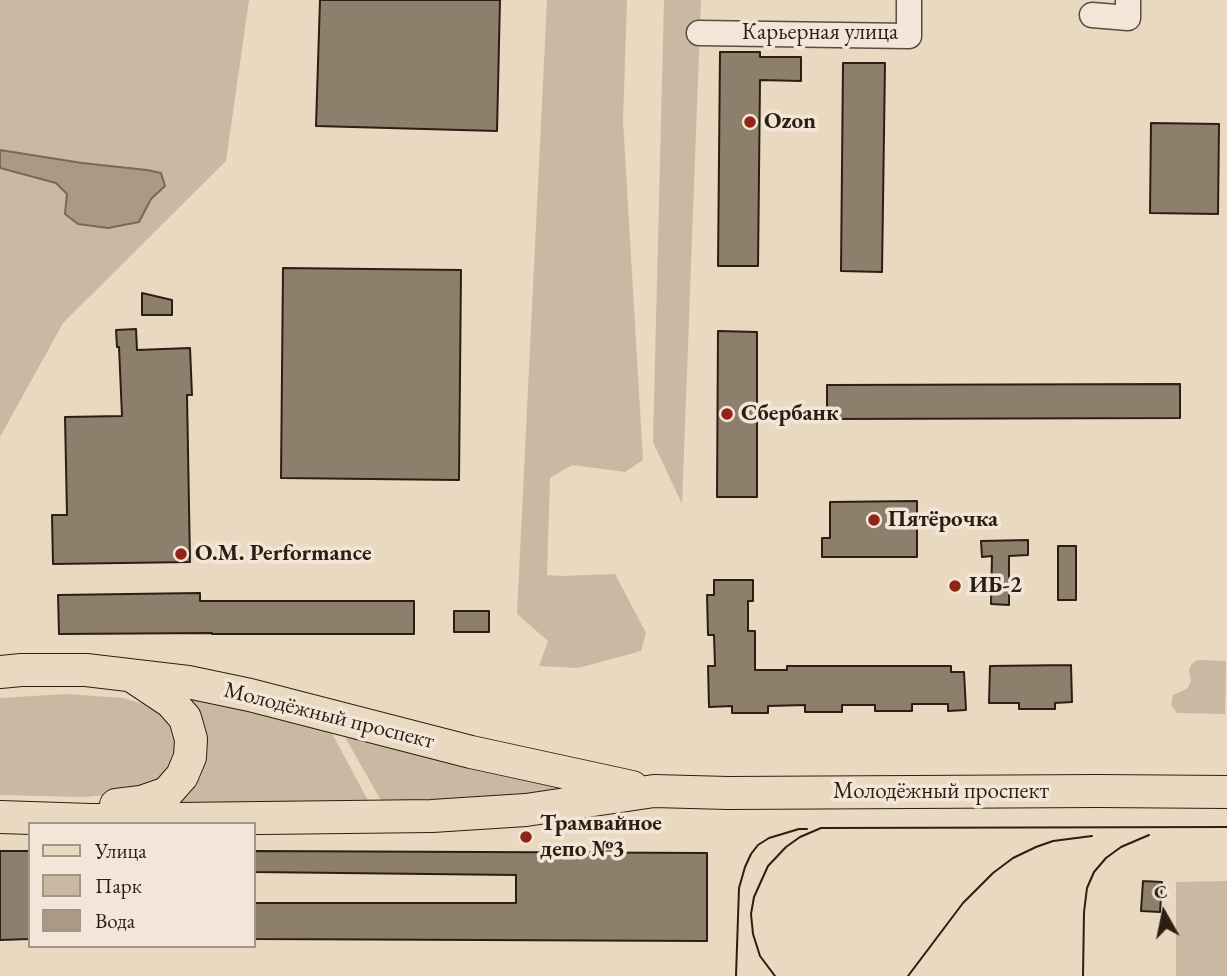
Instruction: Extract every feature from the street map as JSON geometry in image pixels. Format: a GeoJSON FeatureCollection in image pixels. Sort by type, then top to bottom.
{"type":"FeatureCollection","features":[{"type":"Feature","properties":{"kind":"main road","name":"Молодёжный проспект"},"geometry":{"type":"LineString","coordinates":[[0,672],[86,670],[188,682],[250,695],[471,752],[654,792]]}},
{"type":"Feature","properties":{"kind":"main road"},"geometry":{"type":"LineString","coordinates":[[61,820],[93,806],[141,802],[167,793],[182,776],[190,757],[191,739],[185,719],[171,702],[131,676]]}},
{"type":"Feature","properties":{"kind":"main road","name":"Молодёжный проспект"},"geometry":{"type":"LineString","coordinates":[[0,817],[61,820],[432,816],[526,810],[654,792],[1227,792]]}},
{"type":"Feature","properties":{"kind":"street","name":"Карьерная улица"},"geometry":{"type":"LineString","coordinates":[[699,33],[909,36],[909,0]]}},
{"type":"Feature","properties":{"kind":"street"},"geometry":{"type":"LineString","coordinates":[[1092,15],[1128,18],[1128,0]]}},
{"type":"Feature","properties":{"kind":"green space"},"geometry":{"type":"Polygon","coordinates":[[[0,0],[249,0],[226,161],[63,323],[0,437],[0,0]]]}},
{"type":"Feature","properties":{"kind":"green space"},"geometry":{"type":"Polygon","coordinates":[[[547,0],[627,0],[623,120],[643,460],[625,472],[572,465],[550,478],[547,575],[615,574],[646,633],[641,651],[578,668],[539,666],[548,641],[517,614],[547,0]]]}},
{"type":"Feature","properties":{"kind":"green space"},"geometry":{"type":"Polygon","coordinates":[[[664,0],[701,0],[682,504],[653,442],[664,0]]]}},
{"type":"Feature","properties":{"kind":"green space"},"geometry":{"type":"Polygon","coordinates":[[[1200,660],[1226,661],[1225,714],[1177,713],[1171,705],[1173,695],[1188,688],[1191,665],[1200,660]]]}},
{"type":"Feature","properties":{"kind":"green space"},"geometry":{"type":"Polygon","coordinates":[[[66,694],[123,698],[161,713],[171,725],[178,746],[168,771],[155,782],[130,793],[84,797],[0,795],[0,698],[66,694]]]}},
{"type":"Feature","properties":{"kind":"green space"},"geometry":{"type":"Polygon","coordinates":[[[184,695],[329,728],[370,804],[177,805],[191,792],[200,777],[206,758],[206,732],[184,695]]]}},
{"type":"Feature","properties":{"kind":"green space"},"geometry":{"type":"Polygon","coordinates":[[[342,732],[444,762],[530,779],[614,791],[383,804],[342,732]]]}},
{"type":"Feature","properties":{"kind":"green space"},"geometry":{"type":"Polygon","coordinates":[[[1227,881],[1227,976],[1176,976],[1176,882],[1227,881]]]}},
{"type":"Feature","properties":{"kind":"water"},"geometry":{"type":"Polygon","coordinates":[[[0,150],[161,173],[165,186],[151,199],[139,222],[108,228],[78,224],[65,214],[67,194],[56,183],[0,168],[0,150]]]}},
{"type":"Feature","properties":{"kind":"building"},"geometry":{"type":"Polygon","coordinates":[[[320,0],[500,0],[497,131],[316,126],[320,0]]]}},
{"type":"Feature","properties":{"kind":"building"},"geometry":{"type":"Polygon","coordinates":[[[720,52],[760,52],[760,57],[801,57],[801,81],[760,80],[758,266],[718,266],[720,52]]]}},
{"type":"Feature","properties":{"kind":"building"},"geometry":{"type":"Polygon","coordinates":[[[843,63],[885,63],[882,272],[841,271],[843,63]]]}},
{"type":"Feature","properties":{"kind":"building"},"geometry":{"type":"Polygon","coordinates":[[[1151,123],[1219,124],[1218,214],[1150,213],[1151,123]]]}},
{"type":"Feature","properties":{"kind":"building"},"geometry":{"type":"Polygon","coordinates":[[[283,268],[461,270],[459,480],[281,478],[283,268]]]}},
{"type":"Feature","properties":{"kind":"building"},"geometry":{"type":"Polygon","coordinates":[[[142,293],[172,300],[172,315],[142,315],[142,293]]]}},
{"type":"Feature","properties":{"kind":"building"},"geometry":{"type":"Polygon","coordinates":[[[136,329],[137,350],[190,348],[192,395],[187,395],[190,562],[53,564],[52,515],[67,515],[65,417],[122,416],[116,330],[136,329]]]}},
{"type":"Feature","properties":{"kind":"building"},"geometry":{"type":"Polygon","coordinates":[[[718,331],[757,332],[757,497],[717,497],[718,331]]]}},
{"type":"Feature","properties":{"kind":"building"},"geometry":{"type":"Polygon","coordinates":[[[1180,384],[1180,418],[827,419],[827,385],[1180,384]]]}},
{"type":"Feature","properties":{"kind":"building","name":"Пятёрочка"},"geometry":{"type":"Polygon","coordinates":[[[917,501],[917,557],[822,557],[822,538],[830,538],[830,502],[917,501]]]}},
{"type":"Feature","properties":{"kind":"building"},"geometry":{"type":"Polygon","coordinates":[[[1028,540],[1028,555],[1009,556],[1009,605],[991,604],[992,556],[982,557],[981,541],[1028,540]]]}},
{"type":"Feature","properties":{"kind":"building"},"geometry":{"type":"Polygon","coordinates":[[[1058,546],[1076,546],[1076,600],[1058,600],[1058,546]]]}},
{"type":"Feature","properties":{"kind":"building"},"geometry":{"type":"Polygon","coordinates":[[[714,580],[753,580],[753,601],[748,601],[748,631],[755,631],[755,670],[787,670],[787,666],[951,666],[951,672],[964,672],[966,710],[948,711],[948,704],[912,704],[912,711],[875,711],[875,705],[842,705],[842,712],[805,712],[805,705],[768,706],[768,713],[732,713],[732,706],[709,707],[708,666],[715,666],[714,635],[708,635],[707,595],[714,595],[714,580]]]}},
{"type":"Feature","properties":{"kind":"building"},"geometry":{"type":"Polygon","coordinates":[[[200,593],[200,601],[414,601],[414,634],[59,634],[58,595],[200,593]]]}},
{"type":"Feature","properties":{"kind":"building"},"geometry":{"type":"Polygon","coordinates":[[[454,611],[489,611],[489,632],[454,632],[454,611]]]}},
{"type":"Feature","properties":{"kind":"building"},"geometry":{"type":"Polygon","coordinates":[[[1071,665],[1072,702],[1055,703],[1055,709],[1019,709],[1019,703],[989,703],[990,666],[1071,665]]]}},
{"type":"Feature","properties":{"kind":"building"},"geometry":{"type":"Polygon","coordinates":[[[0,851],[28,851],[28,939],[0,940],[0,851]]]}},
{"type":"Feature","properties":{"kind":"building"},"geometry":{"type":"Polygon","coordinates":[[[256,851],[707,853],[707,941],[256,939],[256,903],[516,903],[516,875],[256,872],[256,851]]]}},
{"type":"Feature","properties":{"kind":"building"},"geometry":{"type":"Polygon","coordinates":[[[1143,881],[1162,882],[1160,912],[1141,911],[1143,881]]]}},
{"type":"Feature","properties":{"kind":"tram line"},"geometry":{"type":"LineString","coordinates":[[775,976],[760,956],[753,934],[751,914],[754,897],[768,866],[786,847],[800,837],[821,828],[1227,827]]}},
{"type":"Feature","properties":{"kind":"tram line"},"geometry":{"type":"LineString","coordinates":[[736,976],[739,888],[751,854],[769,838],[807,829]]}},
{"type":"Feature","properties":{"kind":"tram line"},"geometry":{"type":"LineString","coordinates":[[1083,976],[1084,912],[1087,888],[1094,872],[1106,858],[1121,847],[1149,835]]}},
{"type":"Feature","properties":{"kind":"tram line"},"geometry":{"type":"LineString","coordinates":[[908,976],[963,903],[993,873],[1013,858],[1036,847],[1053,841],[1092,836]]}},
{"type":"Feature","properties":{"kind":"place","name":"Ozon"},"geometry":{"type":"Point","coordinates":[750,122]}},
{"type":"Feature","properties":{"kind":"place","name":"Сбербанк"},"geometry":{"type":"Point","coordinates":[727,414]}},
{"type":"Feature","properties":{"kind":"place","name":"Пятёрочка"},"geometry":{"type":"Point","coordinates":[874,520]}},
{"type":"Feature","properties":{"kind":"place","name":"O.M. Performance"},"geometry":{"type":"Point","coordinates":[181,554]}},
{"type":"Feature","properties":{"kind":"place","name":"ИБ-2"},"geometry":{"type":"Point","coordinates":[955,586]}},
{"type":"Feature","properties":{"kind":"place","name":"Трамвайное депо №3"},"geometry":{"type":"Point","coordinates":[526,837]}}]}
